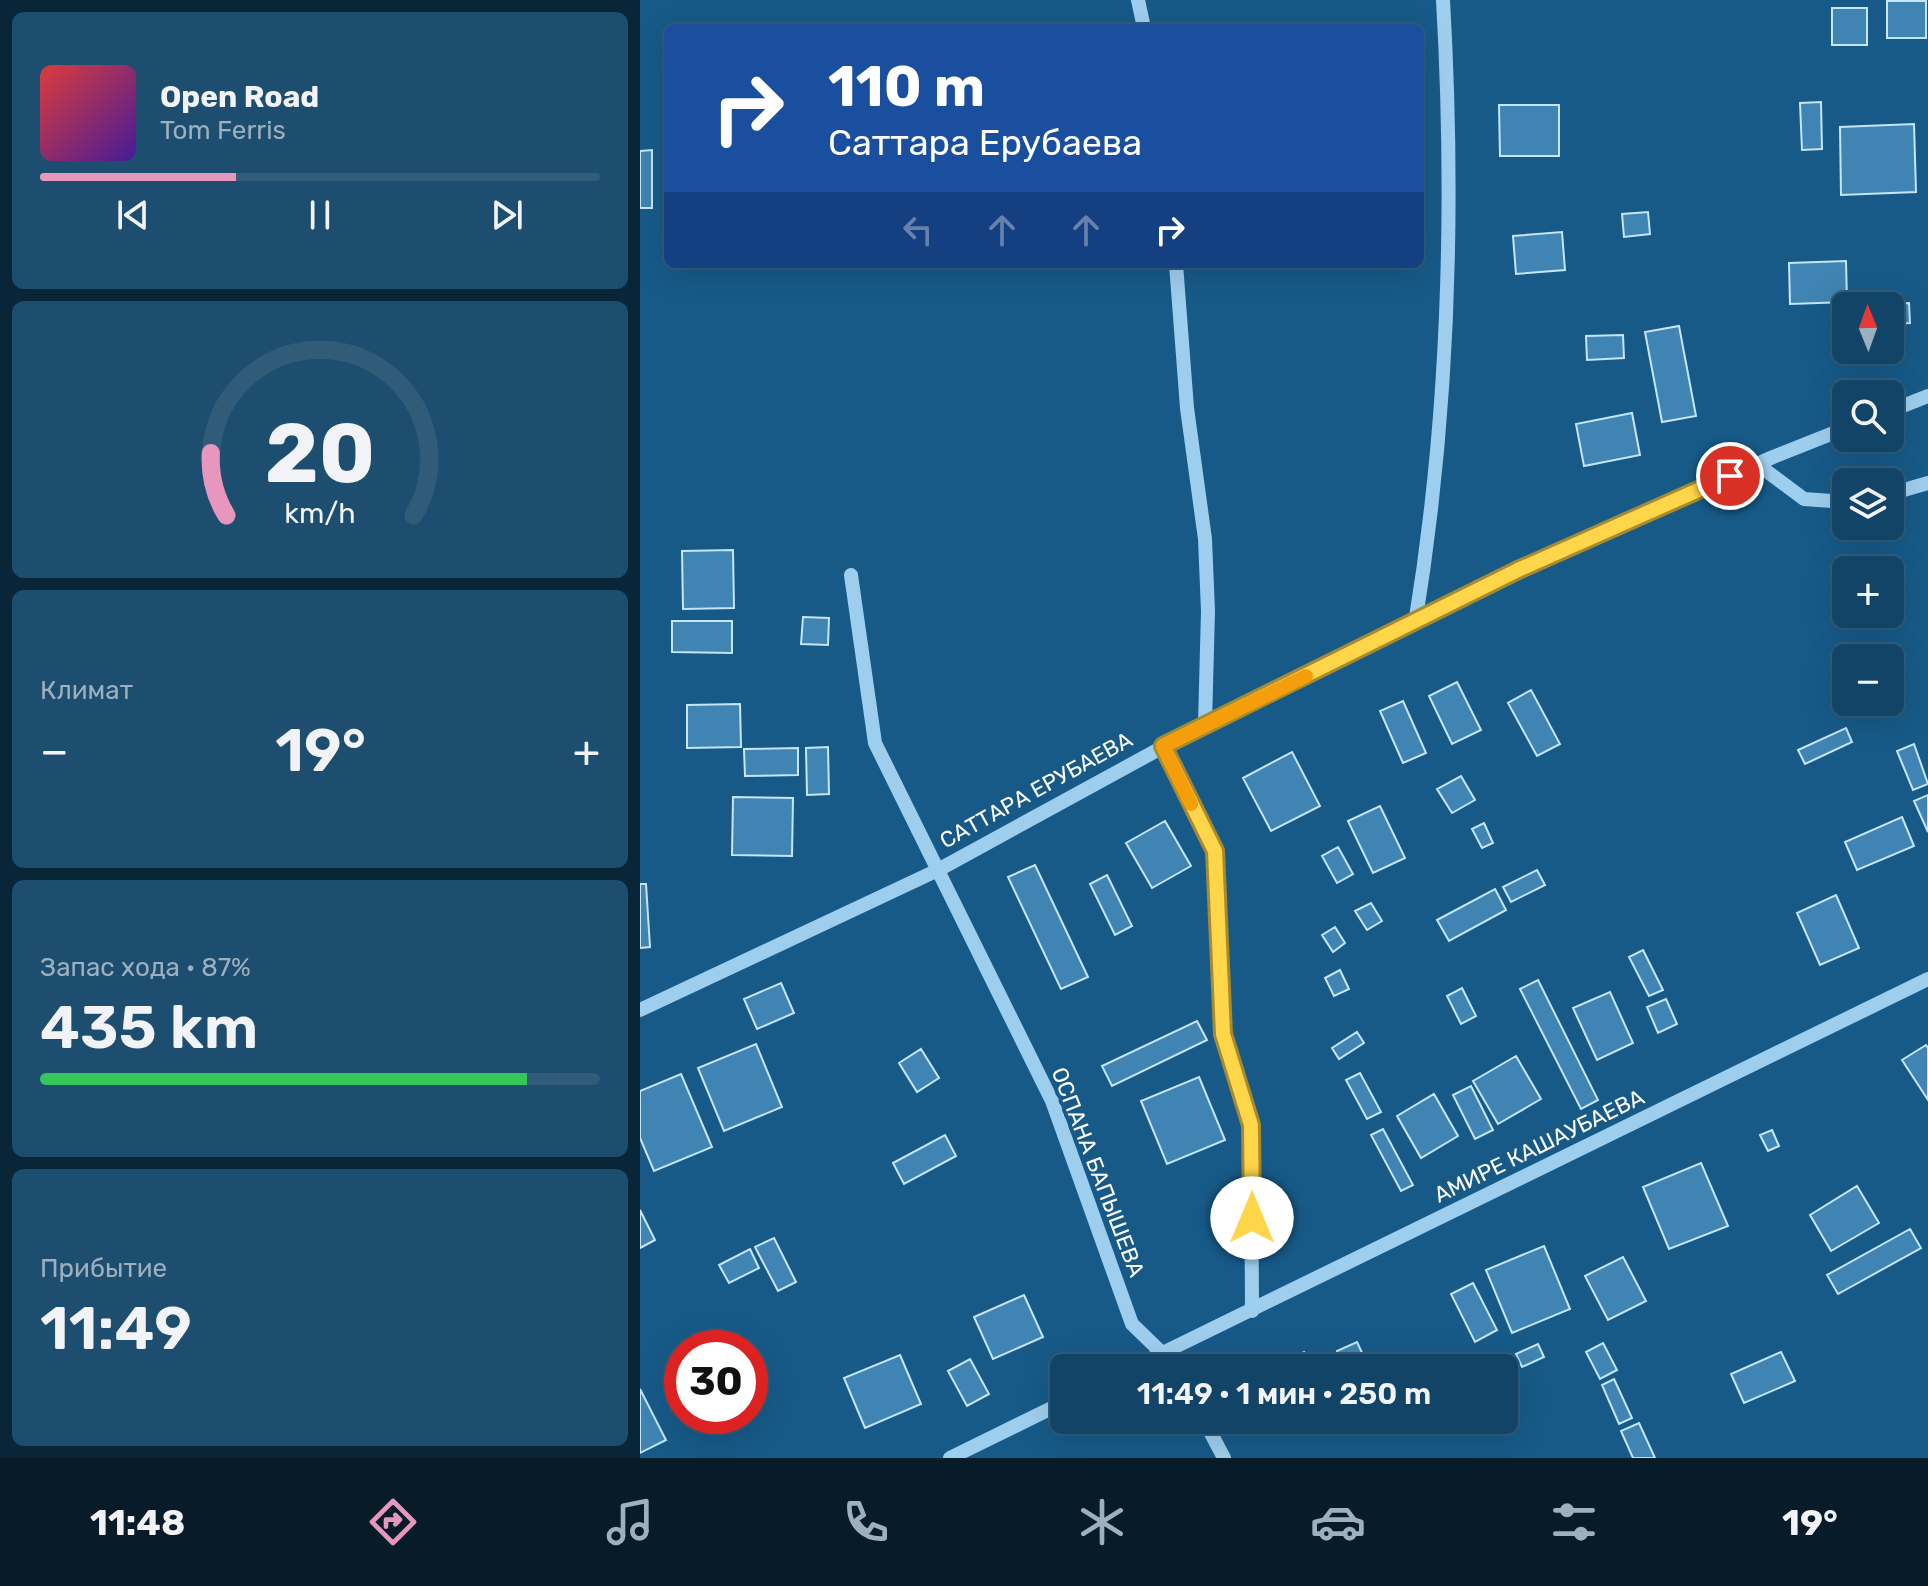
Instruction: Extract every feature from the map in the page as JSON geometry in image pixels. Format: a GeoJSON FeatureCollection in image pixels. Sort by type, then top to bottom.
{"type":"FeatureCollection","features":[{"type":"Feature","properties":{"kind":"street"},"geometry":{"type":"LineString","coordinates":[[1138,0],[1143,24]]}},
{"type":"Feature","properties":{"kind":"street"},"geometry":{"type":"LineString","coordinates":[[1415,624],[1438,470],[1450,257],[1443,0]]}},
{"type":"Feature","properties":{"kind":"street"},"geometry":{"type":"LineString","coordinates":[[1176,268],[1187,408],[1205,539],[1208,611],[1205,724]]}},
{"type":"Feature","properties":{"kind":"street"},"geometry":{"type":"LineString","coordinates":[[1904,405],[1928,396]]}},
{"type":"Feature","properties":{"kind":"street","name":"САТТАРА ЕРУБАЕВА"},"geometry":{"type":"LineString","coordinates":[[640,1010],[938,870],[1205,724],[1415,624],[1518,570],[1832,434]]}},
{"type":"Feature","properties":{"kind":"street"},"geometry":{"type":"LineString","coordinates":[[1757,464],[1804,499],[1832,501]]}},
{"type":"Feature","properties":{"kind":"street"},"geometry":{"type":"LineString","coordinates":[[1904,490],[1928,483]]}},
{"type":"Feature","properties":{"kind":"street","name":"ОСПАНА БАПЫШЕВА"},"geometry":{"type":"LineString","coordinates":[[851,575],[875,743],[1052,1101],[1132,1324],[1166,1352]]}},
{"type":"Feature","properties":{"kind":"street"},"geometry":{"type":"LineString","coordinates":[[1163,746],[1215,851],[1223,1034],[1251,1125],[1252,1311]]}},
{"type":"Feature","properties":{"kind":"street","name":"АМИРЕ КАШАУБАЕВА"},"geometry":{"type":"LineString","coordinates":[[1162,1354],[1928,979]]}},
{"type":"Feature","properties":{"kind":"street"},"geometry":{"type":"LineString","coordinates":[[950,1458],[1050,1409]]}},
{"type":"Feature","properties":{"kind":"street"},"geometry":{"type":"LineString","coordinates":[[1211,1434],[1224,1458]]}},
{"type":"Feature","properties":{"kind":"building"},"geometry":{"type":"Polygon","coordinates":[[[1887,1],[1926,1],[1926,38],[1887,38],[1887,1]]]}},
{"type":"Feature","properties":{"kind":"building"},"geometry":{"type":"Polygon","coordinates":[[[1832,8],[1867,8],[1867,45],[1832,45],[1832,8]]]}},
{"type":"Feature","properties":{"kind":"building"},"geometry":{"type":"Polygon","coordinates":[[[1821,102],[1822,149],[1802,150],[1800,103],[1821,102]]]}},
{"type":"Feature","properties":{"kind":"building"},"geometry":{"type":"Polygon","coordinates":[[[1499,105],[1559,105],[1559,156],[1500,156],[1499,105]]]}},
{"type":"Feature","properties":{"kind":"building"},"geometry":{"type":"Polygon","coordinates":[[[1914,124],[1916,192],[1841,195],[1840,127],[1914,124]]]}},
{"type":"Feature","properties":{"kind":"building"},"geometry":{"type":"Polygon","coordinates":[[[652,150],[652,208],[640,208],[640,151],[652,150]]]}},
{"type":"Feature","properties":{"kind":"building"},"geometry":{"type":"Polygon","coordinates":[[[1648,212],[1650,234],[1624,237],[1622,214],[1648,212]]]}},
{"type":"Feature","properties":{"kind":"building"},"geometry":{"type":"Polygon","coordinates":[[[1562,232],[1565,270],[1516,274],[1513,236],[1562,232]]]}},
{"type":"Feature","properties":{"kind":"building"},"geometry":{"type":"Polygon","coordinates":[[[1846,261],[1847,292],[1832,292],[1832,303],[1790,304],[1789,263],[1846,261]]]}},
{"type":"Feature","properties":{"kind":"building"},"geometry":{"type":"Polygon","coordinates":[[[1904,303],[1909,303],[1910,323],[1904,323],[1904,303]]]}},
{"type":"Feature","properties":{"kind":"building"},"geometry":{"type":"Polygon","coordinates":[[[1679,326],[1696,416],[1662,422],[1645,332],[1679,326]]]}},
{"type":"Feature","properties":{"kind":"building"},"geometry":{"type":"Polygon","coordinates":[[[1623,335],[1624,358],[1587,360],[1586,336],[1623,335]]]}},
{"type":"Feature","properties":{"kind":"building"},"geometry":{"type":"Polygon","coordinates":[[[1632,413],[1640,455],[1584,466],[1576,424],[1632,413]]]}},
{"type":"Feature","properties":{"kind":"building"},"geometry":{"type":"Polygon","coordinates":[[[733,550],[734,608],[683,609],[682,551],[733,550]]]}},
{"type":"Feature","properties":{"kind":"building"},"geometry":{"type":"Polygon","coordinates":[[[803,617],[829,618],[828,645],[801,644],[803,617]]]}},
{"type":"Feature","properties":{"kind":"building"},"geometry":{"type":"Polygon","coordinates":[[[672,621],[732,621],[732,653],[672,652],[672,621]]]}},
{"type":"Feature","properties":{"kind":"building"},"geometry":{"type":"Polygon","coordinates":[[[1457,682],[1481,730],[1452,744],[1429,696],[1457,682]]]}},
{"type":"Feature","properties":{"kind":"building"},"geometry":{"type":"Polygon","coordinates":[[[1531,690],[1560,744],[1537,756],[1508,703],[1531,690]]]}},
{"type":"Feature","properties":{"kind":"building"},"geometry":{"type":"Polygon","coordinates":[[[1403,701],[1426,753],[1403,763],[1380,711],[1403,701]]]}},
{"type":"Feature","properties":{"kind":"building"},"geometry":{"type":"Polygon","coordinates":[[[740,704],[741,747],[687,748],[687,705],[740,704]]]}},
{"type":"Feature","properties":{"kind":"building"},"geometry":{"type":"Polygon","coordinates":[[[1846,728],[1852,742],[1805,764],[1798,750],[1846,728]]]}},
{"type":"Feature","properties":{"kind":"building"},"geometry":{"type":"Polygon","coordinates":[[[1914,744],[1928,784],[1913,790],[1897,751],[1914,744]]]}},
{"type":"Feature","properties":{"kind":"building"},"geometry":{"type":"Polygon","coordinates":[[[828,747],[829,794],[807,795],[806,748],[828,747]]]}},
{"type":"Feature","properties":{"kind":"building"},"geometry":{"type":"Polygon","coordinates":[[[798,748],[798,775],[745,776],[744,749],[798,748]]]}},
{"type":"Feature","properties":{"kind":"building"},"geometry":{"type":"Polygon","coordinates":[[[1292,752],[1320,806],[1271,831],[1243,778],[1292,752]]]}},
{"type":"Feature","properties":{"kind":"building"},"geometry":{"type":"Polygon","coordinates":[[[1461,776],[1475,800],[1452,813],[1437,789],[1461,776]]]}},
{"type":"Feature","properties":{"kind":"building"},"geometry":{"type":"Polygon","coordinates":[[[1928,795],[1928,832],[1914,801],[1928,795]]]}},
{"type":"Feature","properties":{"kind":"building"},"geometry":{"type":"Polygon","coordinates":[[[733,797],[793,798],[792,856],[732,855],[733,797]]]}},
{"type":"Feature","properties":{"kind":"building"},"geometry":{"type":"Polygon","coordinates":[[[1380,806],[1405,858],[1373,873],[1348,821],[1380,806]]]}},
{"type":"Feature","properties":{"kind":"building"},"geometry":{"type":"Polygon","coordinates":[[[1902,817],[1914,846],[1857,870],[1845,842],[1902,817]]]}},
{"type":"Feature","properties":{"kind":"building"},"geometry":{"type":"Polygon","coordinates":[[[1165,821],[1191,866],[1152,888],[1126,843],[1165,821]]]}},
{"type":"Feature","properties":{"kind":"building"},"geometry":{"type":"Polygon","coordinates":[[[1484,823],[1493,843],[1482,848],[1472,829],[1484,823]]]}},
{"type":"Feature","properties":{"kind":"building"},"geometry":{"type":"Polygon","coordinates":[[[1338,847],[1353,874],[1337,883],[1322,856],[1338,847]]]}},
{"type":"Feature","properties":{"kind":"building"},"geometry":{"type":"Polygon","coordinates":[[[1035,865],[1088,977],[1061,989],[1008,877],[1035,865]]]}},
{"type":"Feature","properties":{"kind":"building"},"geometry":{"type":"Polygon","coordinates":[[[1537,870],[1545,885],[1511,902],[1503,887],[1537,870]]]}},
{"type":"Feature","properties":{"kind":"building"},"geometry":{"type":"Polygon","coordinates":[[[1107,875],[1132,926],[1115,935],[1090,884],[1107,875]]]}},
{"type":"Feature","properties":{"kind":"building"},"geometry":{"type":"Polygon","coordinates":[[[640,884],[646,884],[650,947],[640,948],[640,884]]]}},
{"type":"Feature","properties":{"kind":"building"},"geometry":{"type":"Polygon","coordinates":[[[1495,889],[1506,910],[1449,941],[1437,920],[1495,889]]]}},
{"type":"Feature","properties":{"kind":"building"},"geometry":{"type":"Polygon","coordinates":[[[1836,895],[1859,948],[1820,965],[1797,913],[1836,895]]]}},
{"type":"Feature","properties":{"kind":"building"},"geometry":{"type":"Polygon","coordinates":[[[1371,903],[1382,921],[1367,930],[1355,911],[1371,903]]]}},
{"type":"Feature","properties":{"kind":"building"},"geometry":{"type":"Polygon","coordinates":[[[1335,927],[1345,943],[1333,952],[1322,935],[1335,927]]]}},
{"type":"Feature","properties":{"kind":"building"},"geometry":{"type":"Polygon","coordinates":[[[1643,950],[1663,990],[1649,996],[1629,957],[1643,950]]]}},
{"type":"Feature","properties":{"kind":"building"},"geometry":{"type":"Polygon","coordinates":[[[1340,970],[1349,989],[1334,996],[1325,978],[1340,970]]]}},
{"type":"Feature","properties":{"kind":"building"},"geometry":{"type":"Polygon","coordinates":[[[1538,980],[1598,1100],[1581,1109],[1520,989],[1538,980]]]}},
{"type":"Feature","properties":{"kind":"building"},"geometry":{"type":"Polygon","coordinates":[[[781,983],[794,1013],[757,1029],[744,999],[781,983]]]}},
{"type":"Feature","properties":{"kind":"building"},"geometry":{"type":"Polygon","coordinates":[[[1462,988],[1476,1016],[1461,1024],[1447,996],[1462,988]]]}},
{"type":"Feature","properties":{"kind":"building"},"geometry":{"type":"Polygon","coordinates":[[[1610,992],[1633,1043],[1597,1060],[1573,1008],[1610,992]]]}},
{"type":"Feature","properties":{"kind":"building"},"geometry":{"type":"Polygon","coordinates":[[[1666,999],[1677,1024],[1658,1033],[1647,1007],[1666,999]]]}},
{"type":"Feature","properties":{"kind":"building"},"geometry":{"type":"Polygon","coordinates":[[[1197,1021],[1207,1040],[1112,1086],[1102,1066],[1197,1021]]]}},
{"type":"Feature","properties":{"kind":"building"},"geometry":{"type":"Polygon","coordinates":[[[1357,1032],[1364,1043],[1339,1059],[1332,1048],[1357,1032]]]}},
{"type":"Feature","properties":{"kind":"building"},"geometry":{"type":"Polygon","coordinates":[[[756,1044],[782,1107],[724,1131],[698,1068],[756,1044]]]}},
{"type":"Feature","properties":{"kind":"building"},"geometry":{"type":"Polygon","coordinates":[[[1926,1045],[1928,1048],[1928,1100],[1902,1060],[1926,1045]]]}},
{"type":"Feature","properties":{"kind":"building"},"geometry":{"type":"Polygon","coordinates":[[[921,1049],[939,1078],[917,1092],[899,1063],[921,1049]]]}},
{"type":"Feature","properties":{"kind":"building"},"geometry":{"type":"Polygon","coordinates":[[[1516,1056],[1541,1099],[1498,1124],[1473,1081],[1516,1056]]]}},
{"type":"Feature","properties":{"kind":"building"},"geometry":{"type":"Polygon","coordinates":[[[1360,1073],[1381,1112],[1367,1119],[1346,1080],[1360,1073]]]}},
{"type":"Feature","properties":{"kind":"building"},"geometry":{"type":"Polygon","coordinates":[[[681,1074],[712,1147],[654,1171],[640,1138],[640,1091],[681,1074]]]}},
{"type":"Feature","properties":{"kind":"building"},"geometry":{"type":"Polygon","coordinates":[[[1199,1077],[1225,1140],[1167,1164],[1141,1101],[1199,1077]]]}},
{"type":"Feature","properties":{"kind":"building"},"geometry":{"type":"Polygon","coordinates":[[[1471,1086],[1493,1130],[1475,1139],[1453,1095],[1471,1086]]]}},
{"type":"Feature","properties":{"kind":"building"},"geometry":{"type":"Polygon","coordinates":[[[1434,1094],[1458,1136],[1421,1158],[1397,1116],[1434,1094]]]}},
{"type":"Feature","properties":{"kind":"building"},"geometry":{"type":"Polygon","coordinates":[[[1383,1129],[1413,1185],[1401,1191],[1371,1135],[1383,1129]]]}},
{"type":"Feature","properties":{"kind":"building"},"geometry":{"type":"Polygon","coordinates":[[[1772,1130],[1779,1146],[1768,1151],[1760,1135],[1772,1130]]]}},
{"type":"Feature","properties":{"kind":"building"},"geometry":{"type":"Polygon","coordinates":[[[945,1135],[956,1156],[904,1184],[893,1163],[945,1135]]]}},
{"type":"Feature","properties":{"kind":"building"},"geometry":{"type":"Polygon","coordinates":[[[1701,1163],[1728,1226],[1669,1249],[1643,1187],[1701,1163]]]}},
{"type":"Feature","properties":{"kind":"building"},"geometry":{"type":"Polygon","coordinates":[[[1857,1186],[1879,1223],[1831,1251],[1810,1215],[1857,1186]]]}},
{"type":"Feature","properties":{"kind":"building"},"geometry":{"type":"Polygon","coordinates":[[[640,1210],[655,1240],[640,1248],[640,1210]]]}},
{"type":"Feature","properties":{"kind":"building"},"geometry":{"type":"Polygon","coordinates":[[[1910,1229],[1921,1248],[1838,1294],[1827,1275],[1910,1229]]]}},
{"type":"Feature","properties":{"kind":"building"},"geometry":{"type":"Polygon","coordinates":[[[774,1238],[796,1282],[778,1291],[755,1247],[774,1238]]]}},
{"type":"Feature","properties":{"kind":"building"},"geometry":{"type":"Polygon","coordinates":[[[1544,1246],[1570,1309],[1512,1333],[1486,1270],[1544,1246]]]}},
{"type":"Feature","properties":{"kind":"building"},"geometry":{"type":"Polygon","coordinates":[[[750,1249],[759,1268],[729,1283],[719,1265],[750,1249]]]}},
{"type":"Feature","properties":{"kind":"building"},"geometry":{"type":"Polygon","coordinates":[[[1623,1257],[1646,1301],[1608,1320],[1585,1276],[1623,1257]]]}},
{"type":"Feature","properties":{"kind":"building"},"geometry":{"type":"Polygon","coordinates":[[[1473,1283],[1497,1330],[1475,1342],[1451,1294],[1473,1283]]]}},
{"type":"Feature","properties":{"kind":"building"},"geometry":{"type":"Polygon","coordinates":[[[1024,1295],[1043,1337],[993,1359],[974,1317],[1024,1295]]]}},
{"type":"Feature","properties":{"kind":"building"},"geometry":{"type":"Polygon","coordinates":[[[1357,1342],[1363,1354],[1338,1354],[1337,1351],[1357,1342]]]}},
{"type":"Feature","properties":{"kind":"building"},"geometry":{"type":"Polygon","coordinates":[[[1603,1343],[1617,1370],[1600,1379],[1586,1352],[1603,1343]]]}},
{"type":"Feature","properties":{"kind":"building"},"geometry":{"type":"Polygon","coordinates":[[[1538,1344],[1544,1357],[1522,1367],[1516,1354],[1538,1344]]]}},
{"type":"Feature","properties":{"kind":"building"},"geometry":{"type":"Polygon","coordinates":[[[1781,1352],[1795,1381],[1744,1403],[1731,1374],[1781,1352]]]}},
{"type":"Feature","properties":{"kind":"building"},"geometry":{"type":"Polygon","coordinates":[[[900,1355],[921,1404],[865,1428],[844,1378],[900,1355]]]}},
{"type":"Feature","properties":{"kind":"building"},"geometry":{"type":"Polygon","coordinates":[[[970,1359],[989,1394],[967,1406],[948,1371],[970,1359]]]}},
{"type":"Feature","properties":{"kind":"building"},"geometry":{"type":"Polygon","coordinates":[[[1614,1379],[1632,1418],[1619,1424],[1602,1385],[1614,1379]]]}},
{"type":"Feature","properties":{"kind":"building"},"geometry":{"type":"Polygon","coordinates":[[[640,1389],[666,1440],[640,1453],[640,1389]]]}},
{"type":"Feature","properties":{"kind":"building"},"geometry":{"type":"Polygon","coordinates":[[[1639,1423],[1655,1458],[1633,1458],[1621,1431],[1639,1423]]]}},
{"type":"Feature","properties":{"kind":"slow traffic"},"geometry":{"type":"LineString","coordinates":[[1191,804],[1163,746],[1306,676]]}},
{"type":"Feature","properties":{"kind":"route"},"geometry":{"type":"LineString","coordinates":[[1252,1218],[1251,1125],[1223,1034],[1215,851],[1163,746],[1415,624],[1518,570],[1730,476]]}}]}
